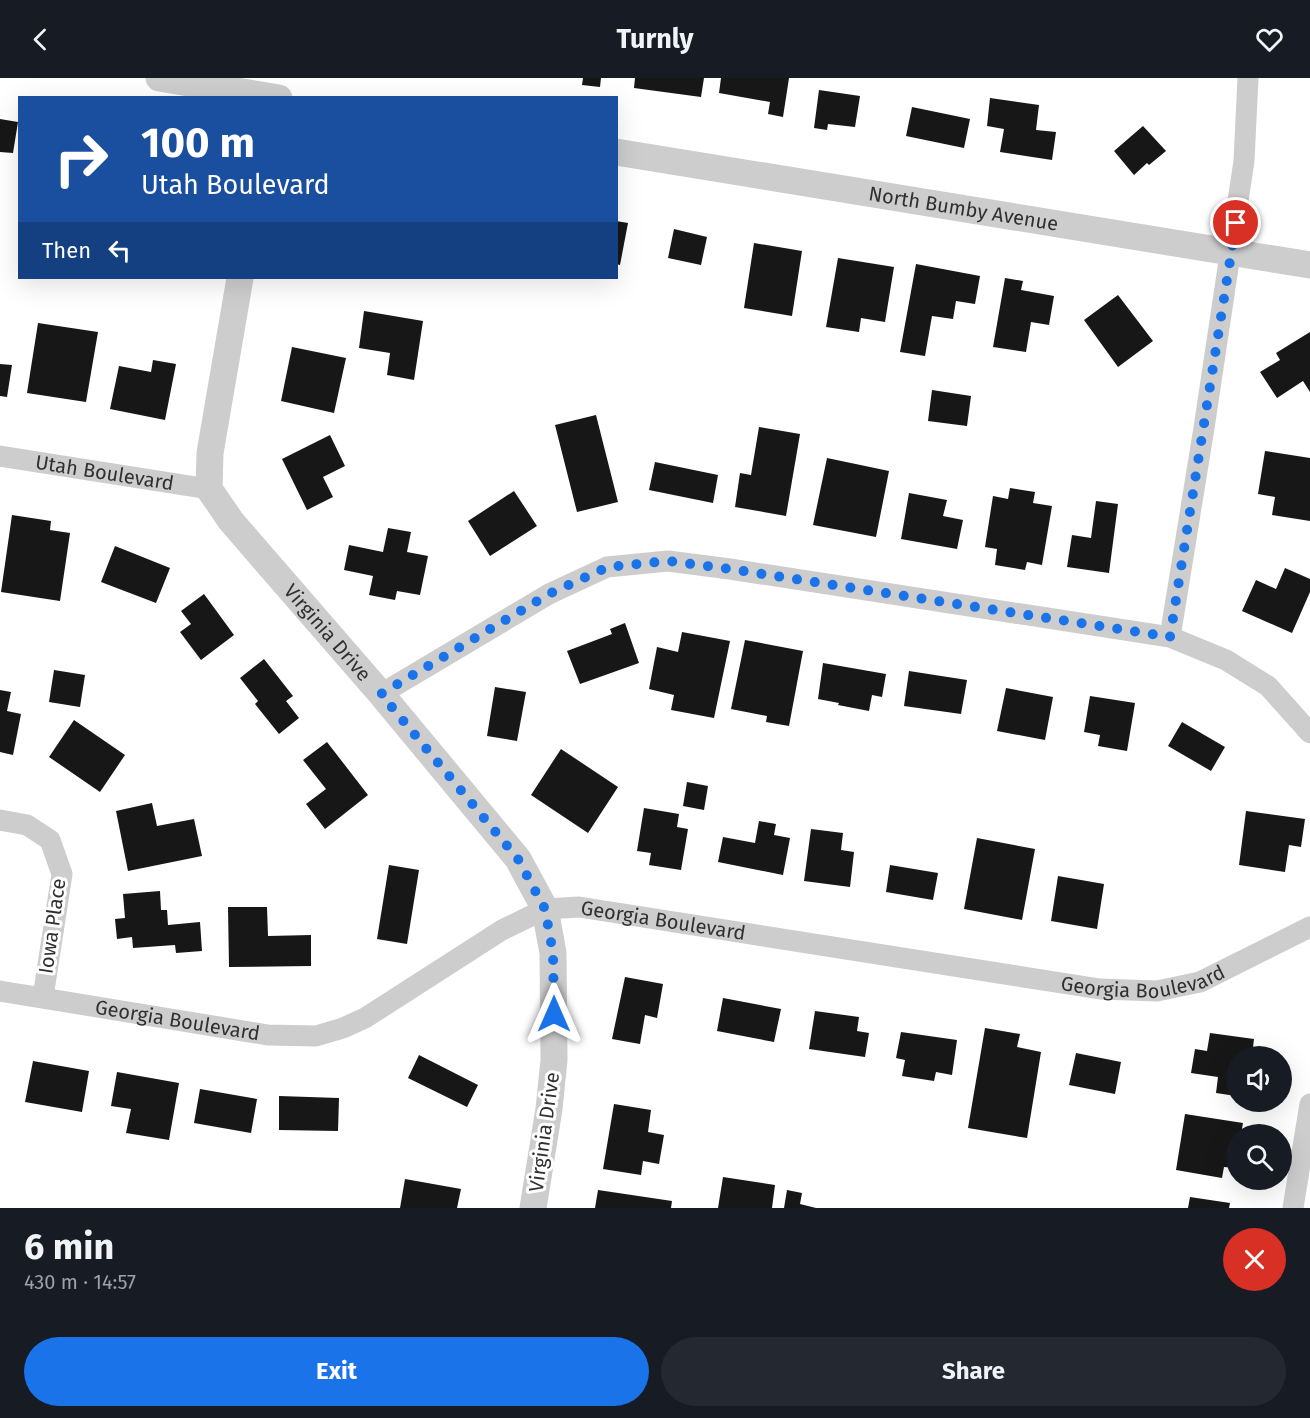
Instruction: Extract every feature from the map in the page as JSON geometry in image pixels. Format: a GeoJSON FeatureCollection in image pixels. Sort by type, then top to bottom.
{"type":"FeatureCollection","features":[{"type":"Feature","properties":{"kind":"street"},"geometry":{"type":"LineString","coordinates":[[159,78],[273,92]]}},
{"type":"Feature","properties":{"kind":"street"},"geometry":{"type":"LineString","coordinates":[[1170,637],[1244,161],[1248,78]]}},
{"type":"Feature","properties":{"kind":"street","name":"North Bumby Avenue"},"geometry":{"type":"LineString","coordinates":[[618,152],[1310,265]]}},
{"type":"Feature","properties":{"kind":"street"},"geometry":{"type":"LineString","coordinates":[[209,489],[210,453],[240,279]]}},
{"type":"Feature","properties":{"kind":"street","name":"Utah Boulevard"},"geometry":{"type":"LineString","coordinates":[[0,456],[209,489]]}},
{"type":"Feature","properties":{"kind":"street","name":"Virginia Drive"},"geometry":{"type":"LineString","coordinates":[[209,489],[231,521],[381,694],[518,859],[545,909],[553,953],[554,1060],[549,1109],[533,1208]]}},
{"type":"Feature","properties":{"kind":"street"},"geometry":{"type":"LineString","coordinates":[[381,694],[549,594],[608,567],[668,561],[1170,637],[1226,660],[1268,686],[1310,733]]}},
{"type":"Feature","properties":{"kind":"street","name":"Iowa Place"},"geometry":{"type":"LineString","coordinates":[[0,820],[27,825],[50,840],[62,874],[43,997]]}},
{"type":"Feature","properties":{"kind":"street","name":"Georgia Boulevard"},"geometry":{"type":"LineString","coordinates":[[0,990],[268,1035],[316,1036],[365,1018],[502,930],[545,909],[579,907],[1100,989],[1157,991],[1200,982],[1310,927]]}},
{"type":"Feature","properties":{"kind":"street"},"geometry":{"type":"LineString","coordinates":[[1293,1208],[1310,1104]]}},
{"type":"Feature","properties":{"kind":"building"},"geometry":{"type":"Polygon","coordinates":[[[583,78],[601,78],[600,87],[582,85],[583,78]]]}},
{"type":"Feature","properties":{"kind":"building"},"geometry":{"type":"Polygon","coordinates":[[[635,78],[704,78],[701,97],[634,88],[635,78]]]}},
{"type":"Feature","properties":{"kind":"building"},"geometry":{"type":"Polygon","coordinates":[[[721,78],[789,78],[783,117],[768,114],[770,102],[719,93],[721,78]]]}},
{"type":"Feature","properties":{"kind":"building"},"geometry":{"type":"Polygon","coordinates":[[[819,90],[860,96],[855,127],[828,124],[827,130],[814,128],[819,90]]]}},
{"type":"Feature","properties":{"kind":"building"},"geometry":{"type":"Polygon","coordinates":[[[990,98],[1039,105],[1036,130],[1056,132],[1052,160],[1000,152],[1004,129],[987,126],[990,98]]]}},
{"type":"Feature","properties":{"kind":"building"},"geometry":{"type":"Polygon","coordinates":[[[912,107],[970,119],[964,148],[906,136],[912,107]]]}},
{"type":"Feature","properties":{"kind":"building"},"geometry":{"type":"Polygon","coordinates":[[[0,119],[18,122],[13,153],[0,152],[0,119]]]}},
{"type":"Feature","properties":{"kind":"building"},"geometry":{"type":"Polygon","coordinates":[[[1143,126],[1166,151],[1134,175],[1114,151],[1143,126]]]}},
{"type":"Feature","properties":{"kind":"building"},"geometry":{"type":"Polygon","coordinates":[[[618,221],[628,223],[620,265],[618,264],[618,221]]]}},
{"type":"Feature","properties":{"kind":"building"},"geometry":{"type":"Polygon","coordinates":[[[674,229],[707,237],[701,265],[668,258],[674,229]]]}},
{"type":"Feature","properties":{"kind":"building"},"geometry":{"type":"Polygon","coordinates":[[[754,243],[802,251],[792,316],[744,308],[754,243]]]}},
{"type":"Feature","properties":{"kind":"building"},"geometry":{"type":"Polygon","coordinates":[[[838,258],[894,267],[885,322],[861,318],[859,332],[826,327],[838,258]]]}},
{"type":"Feature","properties":{"kind":"building"},"geometry":{"type":"Polygon","coordinates":[[[916,264],[980,276],[975,304],[956,301],[953,319],[932,316],[925,356],[900,352],[916,264]]]}},
{"type":"Feature","properties":{"kind":"building"},"geometry":{"type":"Polygon","coordinates":[[[1005,278],[1023,281],[1021,290],[1054,296],[1049,325],[1031,322],[1026,352],[993,347],[1005,278]]]}},
{"type":"Feature","properties":{"kind":"building"},"geometry":{"type":"Polygon","coordinates":[[[1118,295],[1153,341],[1118,367],[1084,320],[1118,295]]]}},
{"type":"Feature","properties":{"kind":"building"},"geometry":{"type":"Polygon","coordinates":[[[364,311],[423,321],[414,380],[387,375],[390,353],[359,348],[364,311]]]}},
{"type":"Feature","properties":{"kind":"building"},"geometry":{"type":"Polygon","coordinates":[[[38,323],[98,332],[86,402],[27,393],[38,323]]]}},
{"type":"Feature","properties":{"kind":"building"},"geometry":{"type":"Polygon","coordinates":[[[1310,332],[1310,392],[1303,381],[1277,398],[1260,372],[1280,360],[1276,353],[1310,332]]]}},
{"type":"Feature","properties":{"kind":"building"},"geometry":{"type":"Polygon","coordinates":[[[292,347],[346,358],[334,413],[281,401],[292,347]]]}},
{"type":"Feature","properties":{"kind":"building"},"geometry":{"type":"Polygon","coordinates":[[[153,360],[176,364],[165,420],[110,409],[119,366],[151,372],[153,360]]]}},
{"type":"Feature","properties":{"kind":"building"},"geometry":{"type":"Polygon","coordinates":[[[0,364],[12,365],[7,397],[0,396],[0,364]]]}},
{"type":"Feature","properties":{"kind":"building"},"geometry":{"type":"Polygon","coordinates":[[[932,390],[971,396],[967,426],[928,421],[932,390]]]}},
{"type":"Feature","properties":{"kind":"building"},"geometry":{"type":"Polygon","coordinates":[[[596,415],[618,502],[577,512],[555,425],[596,415]]]}},
{"type":"Feature","properties":{"kind":"building"},"geometry":{"type":"Polygon","coordinates":[[[759,427],[800,434],[786,516],[735,507],[740,473],[751,475],[759,427]]]}},
{"type":"Feature","properties":{"kind":"building"},"geometry":{"type":"Polygon","coordinates":[[[330,435],[345,466],[323,477],[333,497],[307,510],[282,459],[330,435]]]}},
{"type":"Feature","properties":{"kind":"building"},"geometry":{"type":"Polygon","coordinates":[[[1265,451],[1310,458],[1310,521],[1272,515],[1275,497],[1258,494],[1265,451]]]}},
{"type":"Feature","properties":{"kind":"building"},"geometry":{"type":"Polygon","coordinates":[[[827,458],[889,471],[876,537],[813,525],[827,458]]]}},
{"type":"Feature","properties":{"kind":"building"},"geometry":{"type":"Polygon","coordinates":[[[655,462],[718,475],[713,503],[649,490],[655,462]]]}},
{"type":"Feature","properties":{"kind":"building"},"geometry":{"type":"Polygon","coordinates":[[[1010,488],[1035,492],[1033,503],[1052,506],[1042,565],[1027,562],[1025,570],[995,565],[997,549],[985,547],[993,496],[1008,499],[1010,488]]]}},
{"type":"Feature","properties":{"kind":"building"},"geometry":{"type":"Polygon","coordinates":[[[514,491],[537,526],[490,556],[468,521],[514,491]]]}},
{"type":"Feature","properties":{"kind":"building"},"geometry":{"type":"Polygon","coordinates":[[[909,493],[947,500],[943,516],[963,520],[957,549],[901,539],[909,493]]]}},
{"type":"Feature","properties":{"kind":"building"},"geometry":{"type":"Polygon","coordinates":[[[1096,501],[1118,504],[1109,573],[1067,567],[1072,535],[1091,538],[1096,501]]]}},
{"type":"Feature","properties":{"kind":"building"},"geometry":{"type":"Polygon","coordinates":[[[12,515],[51,521],[50,530],[70,533],[60,601],[1,592],[12,515]]]}},
{"type":"Feature","properties":{"kind":"building"},"geometry":{"type":"Polygon","coordinates":[[[388,528],[411,532],[407,552],[428,556],[420,595],[397,591],[395,600],[369,595],[373,576],[344,570],[349,545],[383,552],[388,528]]]}},
{"type":"Feature","properties":{"kind":"building"},"geometry":{"type":"Polygon","coordinates":[[[115,546],[170,568],[156,603],[101,582],[115,546]]]}},
{"type":"Feature","properties":{"kind":"building"},"geometry":{"type":"Polygon","coordinates":[[[1285,568],[1310,579],[1310,592],[1292,633],[1242,611],[1256,580],[1276,589],[1285,568]]]}},
{"type":"Feature","properties":{"kind":"building"},"geometry":{"type":"Polygon","coordinates":[[[204,594],[234,635],[201,660],[180,632],[191,624],[181,611],[204,594]]]}},
{"type":"Feature","properties":{"kind":"building"},"geometry":{"type":"Polygon","coordinates":[[[625,623],[639,663],[580,684],[567,651],[612,634],[610,629],[625,623]]]}},
{"type":"Feature","properties":{"kind":"building"},"geometry":{"type":"Polygon","coordinates":[[[682,632],[730,641],[714,718],[671,710],[674,695],[649,689],[657,647],[678,652],[682,632]]]}},
{"type":"Feature","properties":{"kind":"building"},"geometry":{"type":"Polygon","coordinates":[[[745,640],[803,651],[789,726],[766,722],[767,716],[731,709],[745,640]]]}},
{"type":"Feature","properties":{"kind":"building"},"geometry":{"type":"Polygon","coordinates":[[[264,659],[293,696],[286,701],[299,718],[279,734],[255,704],[258,701],[240,678],[264,659]]]}},
{"type":"Feature","properties":{"kind":"building"},"geometry":{"type":"Polygon","coordinates":[[[823,663],[886,674],[882,697],[872,695],[869,711],[818,699],[823,663]]]}},
{"type":"Feature","properties":{"kind":"building"},"geometry":{"type":"Polygon","coordinates":[[[54,670],[85,675],[80,707],[49,702],[54,670]]]}},
{"type":"Feature","properties":{"kind":"building"},"geometry":{"type":"Polygon","coordinates":[[[909,671],[967,680],[961,714],[904,706],[909,671]]]}},
{"type":"Feature","properties":{"kind":"building"},"geometry":{"type":"Polygon","coordinates":[[[495,687],[526,692],[517,741],[487,736],[495,687]]]}},
{"type":"Feature","properties":{"kind":"building"},"geometry":{"type":"Polygon","coordinates":[[[1006,688],[1053,697],[1045,740],[997,731],[1006,688]]]}},
{"type":"Feature","properties":{"kind":"building"},"geometry":{"type":"Polygon","coordinates":[[[0,690],[11,692],[7,711],[21,714],[13,755],[0,752],[0,690]]]}},
{"type":"Feature","properties":{"kind":"building"},"geometry":{"type":"Polygon","coordinates":[[[1090,696],[1135,703],[1127,751],[1098,746],[1100,735],[1084,732],[1090,696]]]}},
{"type":"Feature","properties":{"kind":"building"},"geometry":{"type":"Polygon","coordinates":[[[74,720],[125,755],[100,792],[49,757],[74,720]]]}},
{"type":"Feature","properties":{"kind":"building"},"geometry":{"type":"Polygon","coordinates":[[[1182,722],[1225,747],[1211,771],[1168,746],[1182,722]]]}},
{"type":"Feature","properties":{"kind":"building"},"geometry":{"type":"Polygon","coordinates":[[[327,742],[368,795],[325,829],[306,804],[326,789],[303,760],[327,742]]]}},
{"type":"Feature","properties":{"kind":"building"},"geometry":{"type":"Polygon","coordinates":[[[561,749],[618,787],[588,833],[531,795],[561,749]]]}},
{"type":"Feature","properties":{"kind":"building"},"geometry":{"type":"Polygon","coordinates":[[[687,782],[708,786],[704,810],[683,806],[687,782]]]}},
{"type":"Feature","properties":{"kind":"building"},"geometry":{"type":"Polygon","coordinates":[[[152,803],[157,826],[194,819],[202,856],[128,871],[116,811],[152,803]]]}},
{"type":"Feature","properties":{"kind":"building"},"geometry":{"type":"Polygon","coordinates":[[[644,808],[679,814],[677,827],[688,829],[681,870],[649,865],[651,853],[637,851],[644,808]]]}},
{"type":"Feature","properties":{"kind":"building"},"geometry":{"type":"Polygon","coordinates":[[[1246,811],[1305,819],[1301,847],[1289,845],[1285,872],[1239,865],[1246,811]]]}},
{"type":"Feature","properties":{"kind":"building"},"geometry":{"type":"Polygon","coordinates":[[[759,821],[776,824],[774,835],[790,838],[783,875],[718,862],[723,837],[755,843],[759,821]]]}},
{"type":"Feature","properties":{"kind":"building"},"geometry":{"type":"Polygon","coordinates":[[[811,829],[843,833],[841,850],[854,852],[850,887],[804,881],[811,829]]]}},
{"type":"Feature","properties":{"kind":"building"},"geometry":{"type":"Polygon","coordinates":[[[977,838],[1035,849],[1022,920],[964,909],[977,838]]]}},
{"type":"Feature","properties":{"kind":"building"},"geometry":{"type":"Polygon","coordinates":[[[389,865],[419,870],[407,944],[377,939],[389,865]]]}},
{"type":"Feature","properties":{"kind":"building"},"geometry":{"type":"Polygon","coordinates":[[[890,865],[938,873],[933,900],[886,892],[890,865]]]}},
{"type":"Feature","properties":{"kind":"building"},"geometry":{"type":"Polygon","coordinates":[[[1058,876],[1104,884],[1097,929],[1051,921],[1058,876]]]}},
{"type":"Feature","properties":{"kind":"building"},"geometry":{"type":"Polygon","coordinates":[[[160,891],[161,910],[167,910],[168,925],[200,922],[202,951],[176,953],[175,945],[133,948],[132,937],[117,939],[115,919],[125,918],[123,894],[160,891]]]}},
{"type":"Feature","properties":{"kind":"building"},"geometry":{"type":"Polygon","coordinates":[[[228,907],[267,907],[268,936],[311,935],[311,966],[229,967],[228,907]]]}},
{"type":"Feature","properties":{"kind":"building"},"geometry":{"type":"Polygon","coordinates":[[[625,977],[663,984],[657,1018],[645,1015],[640,1044],[612,1039],[625,977]]]}},
{"type":"Feature","properties":{"kind":"building"},"geometry":{"type":"Polygon","coordinates":[[[723,998],[781,1009],[774,1042],[717,1031],[723,998]]]}},
{"type":"Feature","properties":{"kind":"building"},"geometry":{"type":"Polygon","coordinates":[[[815,1011],[859,1017],[857,1031],[869,1033],[865,1057],[809,1049],[815,1011]]]}},
{"type":"Feature","properties":{"kind":"building"},"geometry":{"type":"Polygon","coordinates":[[[985,1028],[1020,1034],[1017,1047],[1041,1052],[1027,1138],[968,1128],[985,1028]]]}},
{"type":"Feature","properties":{"kind":"building"},"geometry":{"type":"Polygon","coordinates":[[[901,1032],[957,1040],[952,1075],[936,1072],[934,1081],[902,1076],[905,1060],[896,1058],[901,1032]]]}},
{"type":"Feature","properties":{"kind":"building"},"geometry":{"type":"Polygon","coordinates":[[[1210,1033],[1254,1039],[1253,1046],[1226,1046],[1226,1094],[1216,1093],[1218,1077],[1191,1073],[1195,1049],[1207,1051],[1210,1033]]]}},
{"type":"Feature","properties":{"kind":"building"},"geometry":{"type":"Polygon","coordinates":[[[1076,1053],[1121,1062],[1115,1094],[1069,1085],[1076,1053]]]}},
{"type":"Feature","properties":{"kind":"building"},"geometry":{"type":"Polygon","coordinates":[[[419,1055],[478,1085],[467,1107],[408,1078],[419,1055]]]}},
{"type":"Feature","properties":{"kind":"building"},"geometry":{"type":"Polygon","coordinates":[[[33,1061],[89,1071],[82,1112],[25,1102],[33,1061]]]}},
{"type":"Feature","properties":{"kind":"building"},"geometry":{"type":"Polygon","coordinates":[[[117,1072],[179,1083],[169,1140],[126,1133],[131,1109],[111,1106],[117,1072]]]}},
{"type":"Feature","properties":{"kind":"building"},"geometry":{"type":"Polygon","coordinates":[[[200,1089],[257,1099],[251,1133],[194,1123],[200,1089]]]}},
{"type":"Feature","properties":{"kind":"building"},"geometry":{"type":"Polygon","coordinates":[[[279,1096],[339,1098],[338,1131],[279,1130],[279,1096]]]}},
{"type":"Feature","properties":{"kind":"building"},"geometry":{"type":"Polygon","coordinates":[[[614,1104],[651,1110],[648,1132],[664,1135],[659,1164],[643,1161],[641,1175],[603,1169],[614,1104]]]}},
{"type":"Feature","properties":{"kind":"building"},"geometry":{"type":"Polygon","coordinates":[[[1185,1114],[1243,1123],[1226,1124],[1226,1167],[1224,1167],[1222,1178],[1176,1170],[1185,1114]]]}},
{"type":"Feature","properties":{"kind":"building"},"geometry":{"type":"Polygon","coordinates":[[[723,1177],[775,1185],[772,1208],[718,1208],[723,1177]]]}},
{"type":"Feature","properties":{"kind":"building"},"geometry":{"type":"Polygon","coordinates":[[[405,1179],[461,1189],[457,1208],[400,1208],[405,1179]]]}},
{"type":"Feature","properties":{"kind":"building"},"geometry":{"type":"Polygon","coordinates":[[[598,1190],[672,1201],[671,1208],[595,1208],[598,1190]]]}},
{"type":"Feature","properties":{"kind":"building"},"geometry":{"type":"Polygon","coordinates":[[[787,1190],[802,1193],[800,1204],[816,1208],[784,1208],[787,1190]]]}},
{"type":"Feature","properties":{"kind":"building"},"geometry":{"type":"Polygon","coordinates":[[[1190,1197],[1230,1203],[1229,1208],[1188,1208],[1190,1197]]]}},
{"type":"Feature","properties":{"kind":"route"},"geometry":{"type":"LineString","coordinates":[[554,1014],[553,953],[545,909],[518,859],[381,694],[549,594],[608,567],[668,561],[1170,637],[1236,223]]}}]}
